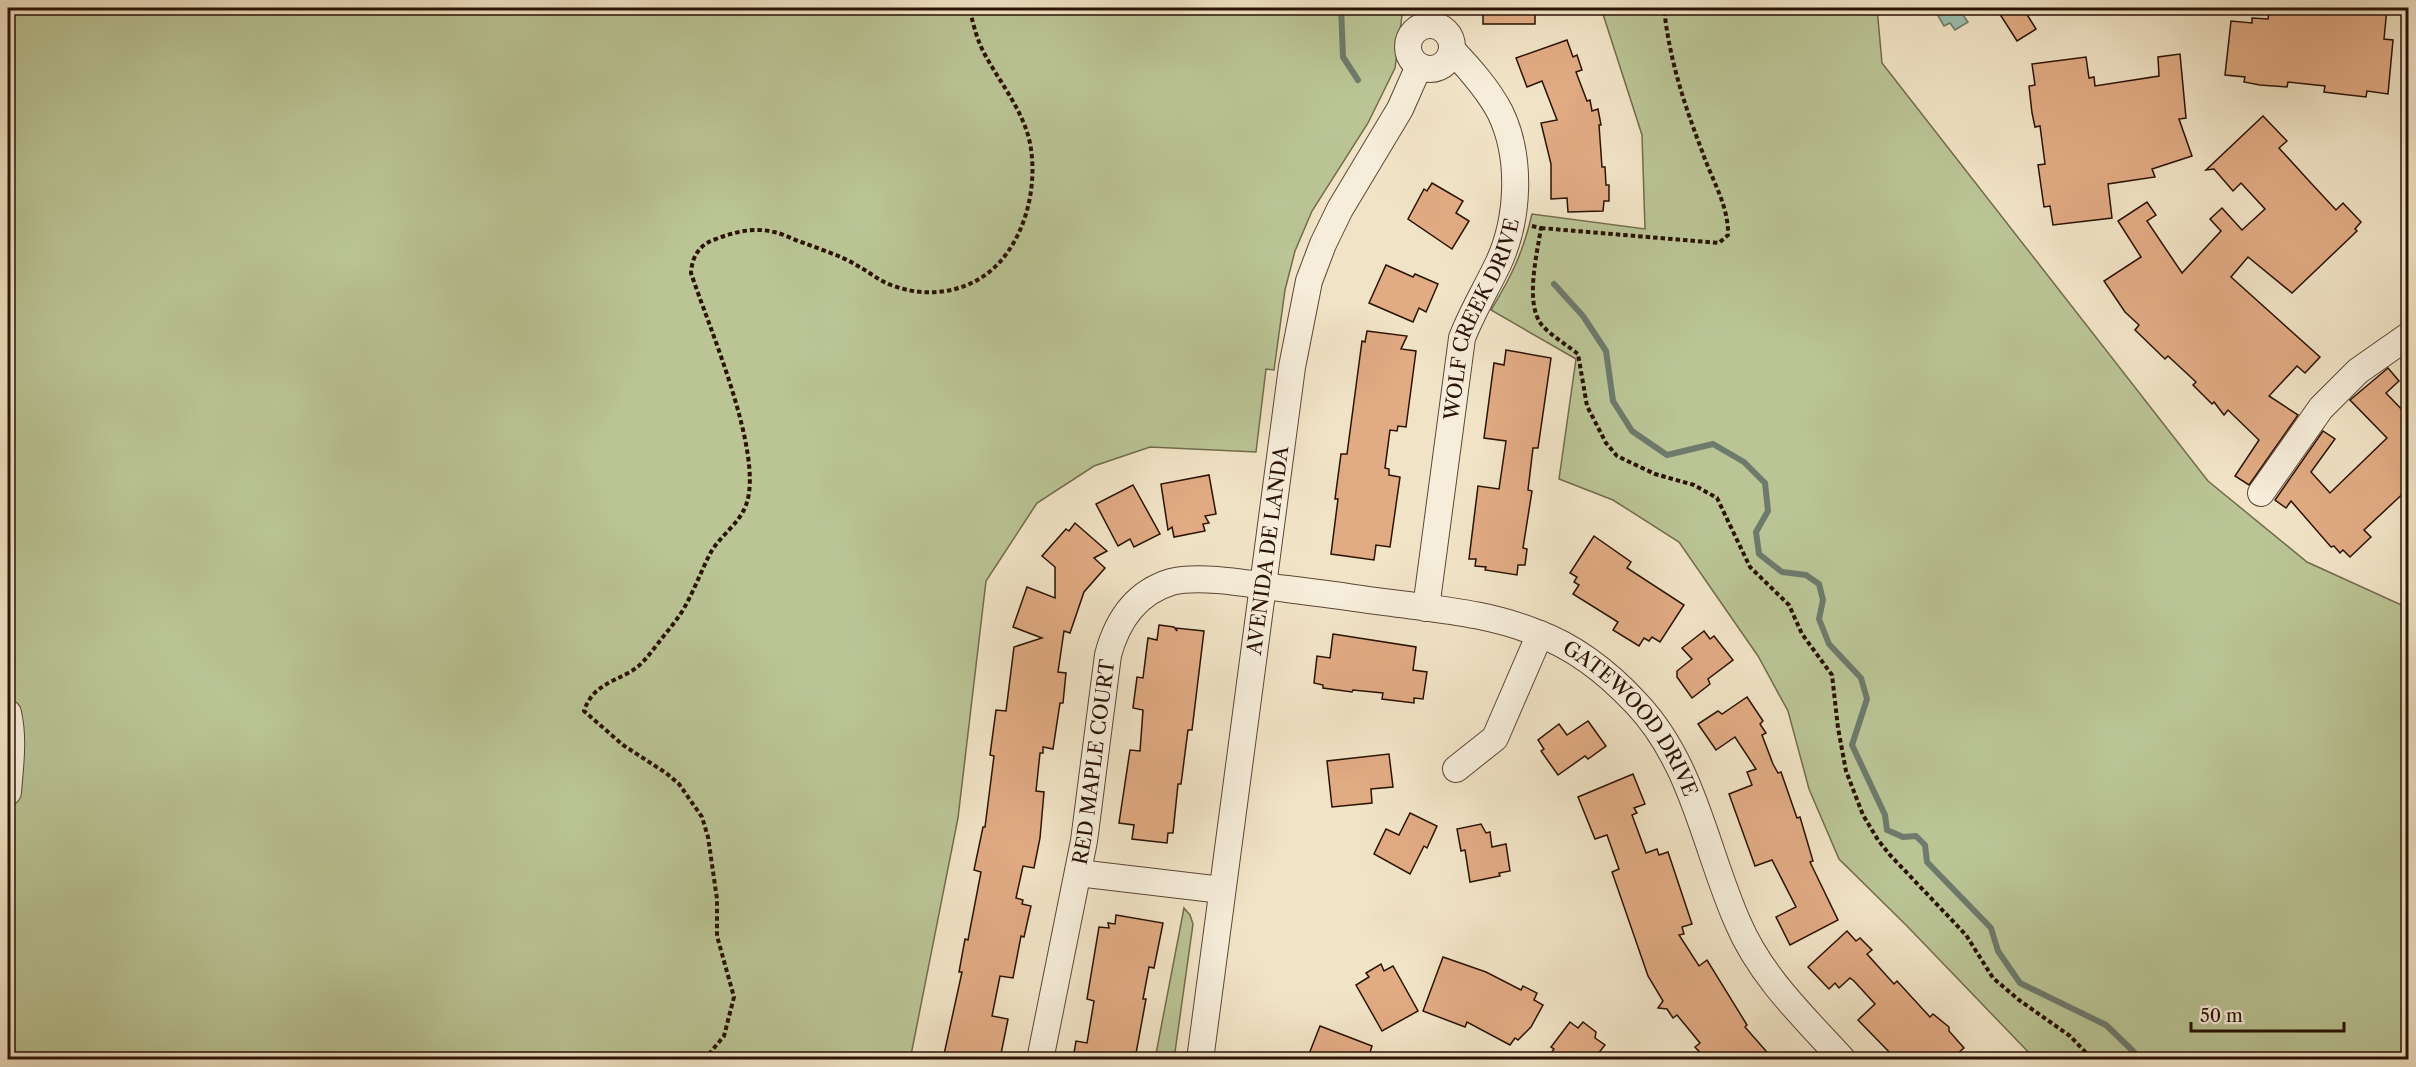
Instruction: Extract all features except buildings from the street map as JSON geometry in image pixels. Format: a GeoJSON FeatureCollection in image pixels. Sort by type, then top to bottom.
{"type":"FeatureCollection","features":[{"type":"Feature","properties":{"kind":"street"},"geometry":{"type":"LineString","coordinates":[[1431,16],[1445,31],[1452,43],[1452,50],[1446,63],[1440,67],[1433,69],[1419,66],[1409,54],[1409,40],[1431,16]]}},
{"type":"Feature","properties":{"kind":"street","name":"WOLF CREEK DRIVE"},"geometry":{"type":"LineString","coordinates":[[1426,608],[1462,338],[1473,309],[1498,263],[1509,233],[1515,200],[1511,150],[1500,113],[1484,87],[1452,50]]}},
{"type":"Feature","properties":{"kind":"street","name":"AVENIDA DE LANDA"},"geometry":{"type":"LineString","coordinates":[[1200,1059],[1292,367],[1310,281],[1323,244],[1340,209],[1400,110],[1419,66]]}},
{"type":"Feature","properties":{"kind":"street"},"geometry":{"type":"LineString","coordinates":[[2261,493],[2321,408],[2358,370],[2409,336]]}},
{"type":"Feature","properties":{"kind":"street","name":"RED MAPLE COURT"},"geometry":{"type":"LineString","coordinates":[[1040,1059],[1084,841],[1108,655],[1114,633],[1121,619],[1145,595],[1169,582],[1197,579],[1263,586]]}},
{"type":"Feature","properties":{"kind":"street","name":"GATEWOOD DRIVE"},"geometry":{"type":"LineString","coordinates":[[1263,586],[1504,621],[1540,634],[1578,654],[1609,676],[1637,704],[1660,732],[1679,766],[1737,923],[1755,956],[1776,986],[1843,1059]]}},
{"type":"Feature","properties":{"kind":"street"},"geometry":{"type":"LineString","coordinates":[[1456,769],[1495,738],[1540,634]]}},
{"type":"Feature","properties":{"kind":"street"},"geometry":{"type":"LineString","coordinates":[[8,713],[11,760],[8,792]]}},
{"type":"Feature","properties":{"kind":"street"},"geometry":{"type":"LineString","coordinates":[[1078,873],[1222,890]]}},
{"type":"Feature","properties":{"kind":"path"},"geometry":{"type":"LineString","coordinates":[[704,1059],[724,1036],[734,997],[717,936],[717,899],[708,837],[702,817],[679,784],[623,745],[584,711],[587,700],[599,687],[631,672],[646,659],[683,610],[713,549],[737,521],[747,503],[750,465],[723,358],[691,273],[692,262],[698,251],[712,240],[752,230],[773,231],[845,260],[882,282],[914,291],[949,292],[977,281],[1000,265],[1017,237],[1027,212],[1032,179],[1031,151],[1028,132],[984,51],[969,8]]}},
{"type":"Feature","properties":{"kind":"path"},"geometry":{"type":"LineString","coordinates":[[1525,225],[1719,243],[1728,235],[1728,220],[1674,68],[1664,8]]}},
{"type":"Feature","properties":{"kind":"path"},"geometry":{"type":"LineString","coordinates":[[1541,228],[1534,275],[1533,309],[1542,325],[1578,354],[1587,406],[1606,443],[1617,456],[1655,474],[1694,485],[1717,498],[1750,567],[1789,604],[1802,634],[1832,675],[1846,771],[1863,815],[1878,840],[1913,881],[1966,935],[1993,978],[2019,1000],[2070,1036],[2093,1059]]}},
{"type":"Feature","properties":{"kind":"shaded area"},"geometry":{"type":"Polygon","coordinates":[[[8,8],[1403,8],[1395,68],[1368,123],[1312,211],[1295,251],[1285,290],[1274,370],[1266,369],[1256,452],[1150,447],[1094,466],[1037,503],[986,581],[958,818],[910,1060],[8,1059],[8,8]]]}},
{"type":"Feature","properties":{"kind":"shaded area"},"geometry":{"type":"Polygon","coordinates":[[[1601,8],[1877,8],[1882,63],[2208,481],[2307,562],[2408,608],[2408,1059],[2035,1059],[1839,859],[1809,789],[1788,711],[1758,656],[1679,542],[1613,500],[1559,479],[1576,359],[1491,310],[1516,264],[1532,214],[1645,229],[1642,135],[1601,8]]]}},
{"type":"Feature","properties":{"kind":"shaded area"},"geometry":{"type":"Polygon","coordinates":[[[1967,8],[1969,11],[1963,15],[1968,22],[1955,30],[1950,23],[1944,26],[1934,9],[1967,8]]]}},
{"type":"Feature","properties":{"kind":"shaded area"},"geometry":{"type":"Polygon","coordinates":[[[1184,908],[1193,924],[1174,1059],[1155,1059],[1184,908]]]}},
{"type":"Feature","properties":{"kind":"waterway"},"geometry":{"type":"LineString","coordinates":[[1341,8],[1343,57],[1358,80]]}},
{"type":"Feature","properties":{"kind":"waterway"},"geometry":{"type":"LineString","coordinates":[[1554,284],[1583,316],[1606,351],[1613,401],[1632,431],[1667,455],[1713,444],[1744,462],[1765,483],[1768,511],[1756,532],[1759,554],[1782,572],[1806,575],[1819,584],[1823,600],[1819,619],[1829,644],[1861,678],[1867,699],[1852,745],[1885,815],[1887,830],[1903,837],[1916,836],[1925,845],[1927,862],[1991,928],[1998,951],[2020,983],[2106,1025],[2134,1052],[2137,1060]]}}]}
